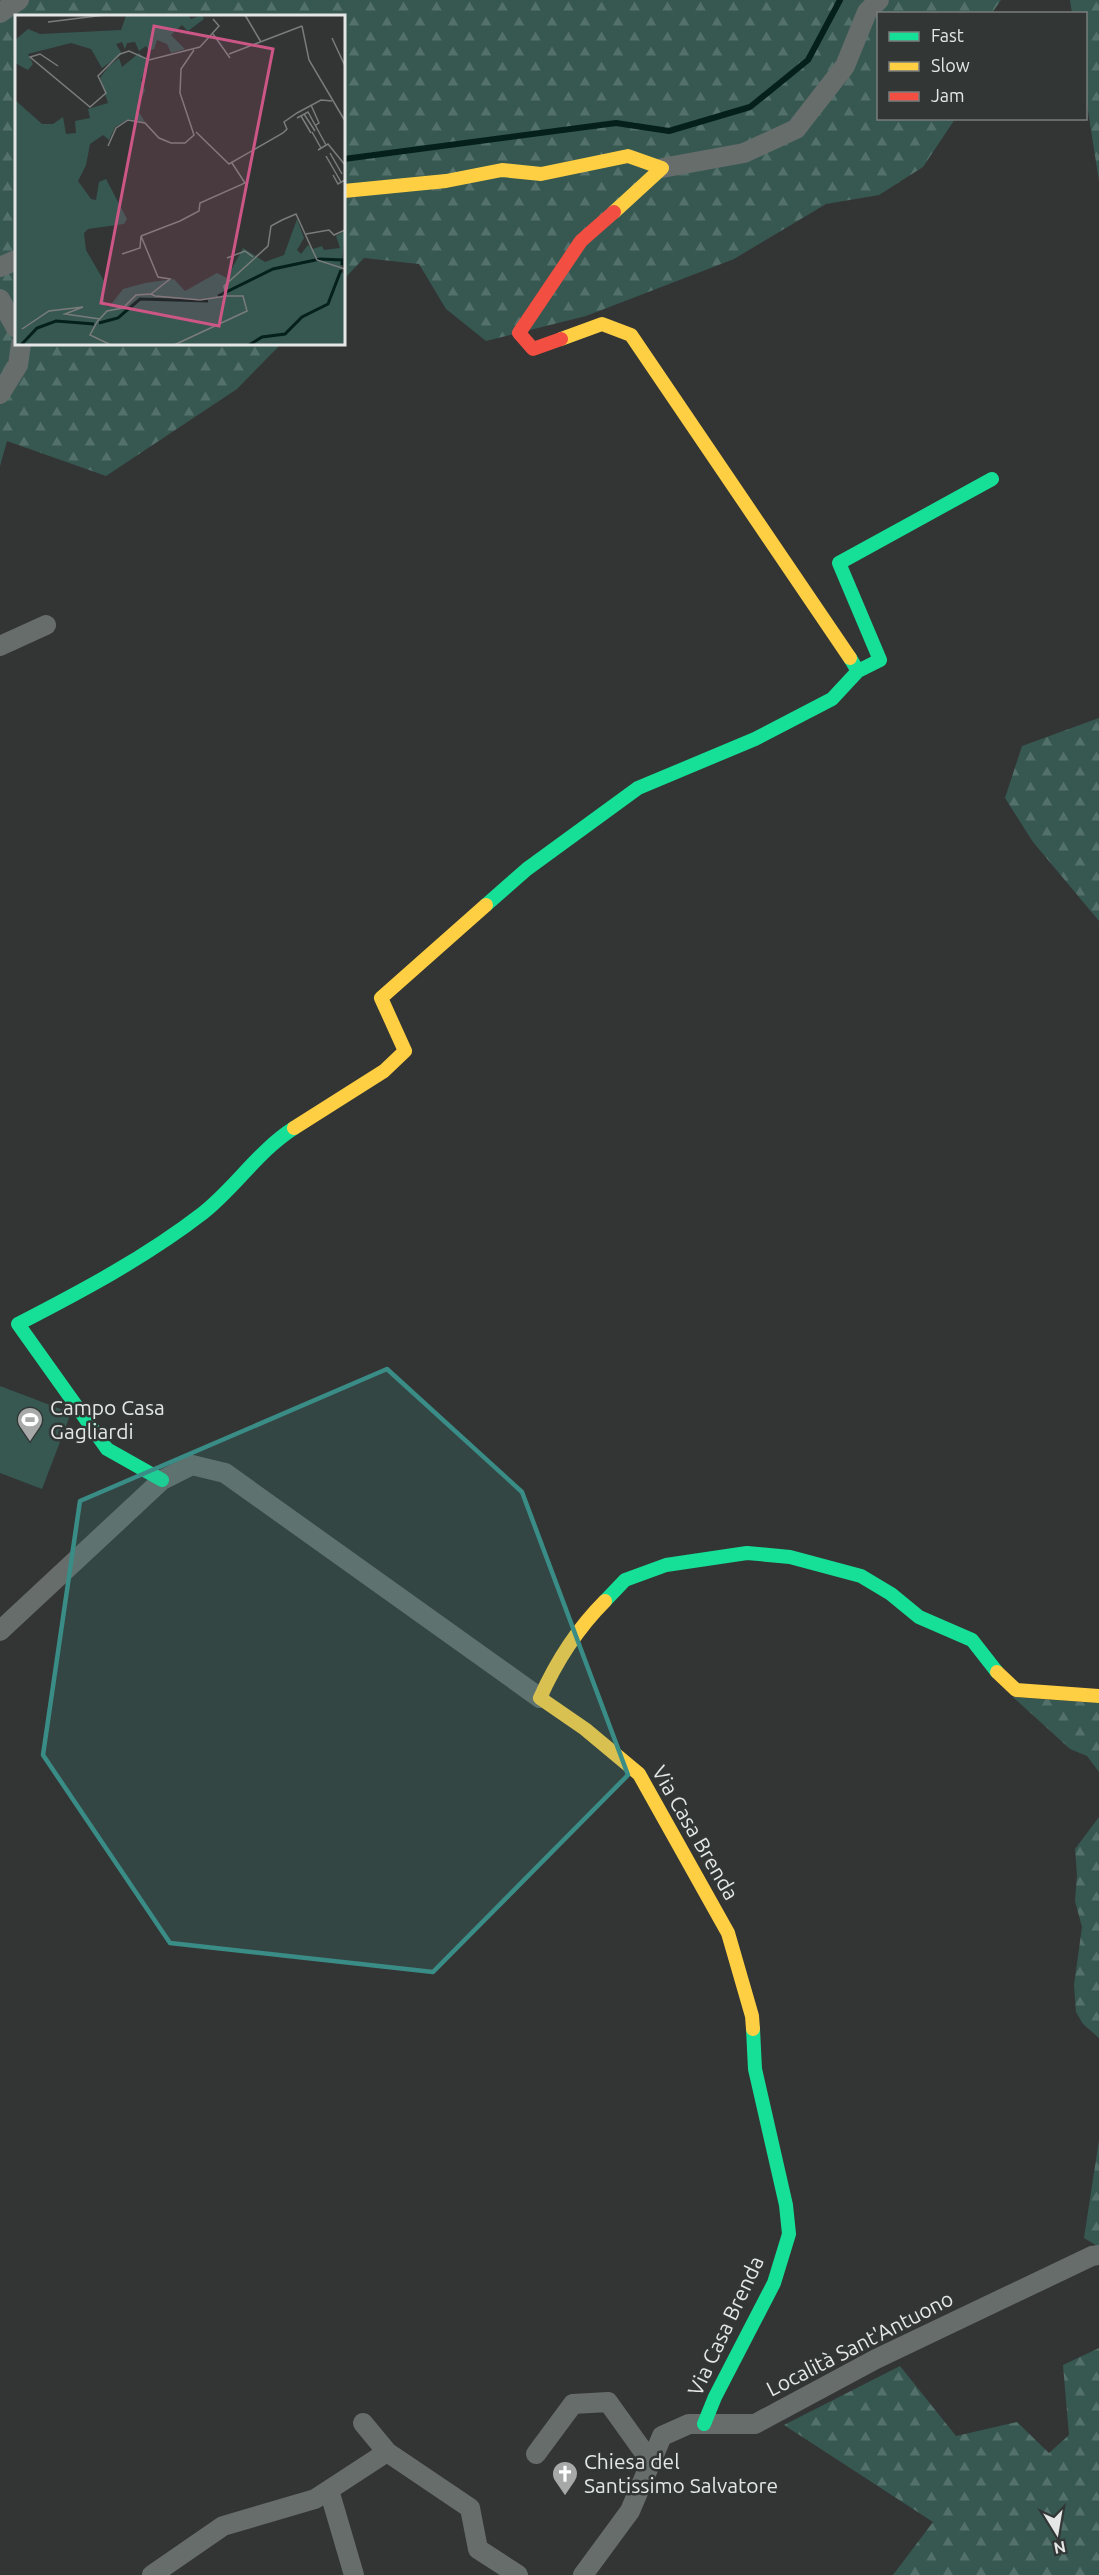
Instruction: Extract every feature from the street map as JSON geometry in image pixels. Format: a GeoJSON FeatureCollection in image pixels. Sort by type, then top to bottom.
{"type":"FeatureCollection","features":[{"type":"Feature","properties":{"kind":"street"},"geometry":{"type":"LineString","coordinates":[[0,13],[20,0]]}},
{"type":"Feature","properties":{"kind":"street"},"geometry":{"type":"LineString","coordinates":[[345,191],[446,181],[502,170],[541,174],[628,156],[662,168],[744,153],[796,129],[844,66],[867,12],[879,0]]}},
{"type":"Feature","properties":{"kind":"street"},"geometry":{"type":"LineString","coordinates":[[662,168],[582,241],[519,333],[533,349],[602,324],[631,335],[824,617],[858,671]]}},
{"type":"Feature","properties":{"kind":"street"},"geometry":{"type":"LineString","coordinates":[[0,267],[15,260]]}},
{"type":"Feature","properties":{"kind":"street"},"geometry":{"type":"LineString","coordinates":[[0,299],[15,324]]}},
{"type":"Feature","properties":{"kind":"street"},"geometry":{"type":"LineString","coordinates":[[0,394],[18,365],[21,345]]}},
{"type":"Feature","properties":{"kind":"street"},"geometry":{"type":"LineString","coordinates":[[162,1480],[107,1449],[18,1324],[111,1275],[204,1212],[274,1141],[384,1071],[405,1051],[381,998],[527,869],[638,788],[755,739],[832,699],[858,671],[880,660],[839,563],[992,479]]}},
{"type":"Feature","properties":{"kind":"street"},"geometry":{"type":"LineString","coordinates":[[0,646],[46,625]]}},
{"type":"Feature","properties":{"kind":"street"},"geometry":{"type":"LineString","coordinates":[[0,1631],[162,1480],[192,1465],[225,1473],[540,1698],[552,1671],[584,1622],[625,1580],[666,1565],[747,1553],[790,1557],[861,1576],[891,1594],[919,1617],[972,1640],[1001,1678],[1016,1690],[1099,1696]]}},
{"type":"Feature","properties":{"kind":"street","name":"Via Casa Brenda"},"geometry":{"type":"LineString","coordinates":[[540,1698],[585,1729],[639,1774],[728,1933],[752,2016],[755,2069],[786,2205],[789,2234],[774,2283],[715,2397],[704,2424]]}},
{"type":"Feature","properties":{"kind":"street","name":"Località Sant'Antuono"},"geometry":{"type":"LineString","coordinates":[[651,2462],[662,2436],[689,2424],[755,2424],[876,2359],[1092,2256],[1099,2256]]}},
{"type":"Feature","properties":{"kind":"street"},"geometry":{"type":"LineString","coordinates":[[536,2454],[573,2403],[608,2402],[651,2462],[630,2511],[583,2575]]}},
{"type":"Feature","properties":{"kind":"street"},"geometry":{"type":"LineString","coordinates":[[363,2423],[387,2452],[470,2508],[478,2549],[518,2575]]}},
{"type":"Feature","properties":{"kind":"street"},"geometry":{"type":"LineString","coordinates":[[152,2575],[223,2526],[315,2499],[387,2452]]}},
{"type":"Feature","properties":{"kind":"street"},"geometry":{"type":"LineString","coordinates":[[329,2490],[354,2575]]}},
{"type":"Feature","properties":{"kind":"highlighted area"},"geometry":{"type":"Polygon","coordinates":[[[387,1369],[522,1492],[628,1775],[433,1972],[170,1943],[43,1755],[80,1501],[387,1369]]]}},
{"type":"Feature","properties":{"kind":"green space"},"geometry":{"type":"Polygon","coordinates":[[[0,0],[1001,0],[993,12],[877,12],[877,120],[954,120],[923,167],[879,195],[826,204],[734,259],[586,316],[486,341],[446,309],[419,264],[364,258],[345,278],[345,15],[15,15],[15,345],[280,345],[237,389],[106,476],[7,441],[0,466],[0,0]]]}},
{"type":"Feature","properties":{"kind":"green space"},"geometry":{"type":"Polygon","coordinates":[[[1070,0],[1099,0],[1099,181],[1087,104],[1087,12],[1072,12],[1070,0]]]}},
{"type":"Feature","properties":{"kind":"green space"},"geometry":{"type":"Polygon","coordinates":[[[1099,718],[1099,921],[1033,842],[1005,798],[1022,746],[1099,718]]]}},
{"type":"Feature","properties":{"kind":"green space","name":"Campo Casa Gagliardi"},"geometry":{"type":"Polygon","coordinates":[[[0,1386],[71,1413],[42,1489],[0,1473],[0,1386]]]}},
{"type":"Feature","properties":{"kind":"green space"},"geometry":{"type":"Polygon","coordinates":[[[1013,1697],[1099,1703],[1099,1772],[1087,1756],[1070,1749],[1013,1697]]]}},
{"type":"Feature","properties":{"kind":"green space"},"geometry":{"type":"Polygon","coordinates":[[[1099,1817],[1099,2038],[1083,2024],[1076,2012],[1074,1985],[1082,1927],[1075,1901],[1077,1875],[1075,1849],[1099,1817]]]}},
{"type":"Feature","properties":{"kind":"green space"},"geometry":{"type":"Polygon","coordinates":[[[1099,2140],[1099,2247],[1084,2238],[1099,2140]]]}},
{"type":"Feature","properties":{"kind":"green space"},"geometry":{"type":"Polygon","coordinates":[[[1099,2348],[1099,2575],[893,2575],[933,2522],[784,2425],[900,2366],[956,2436],[1017,2422],[1049,2453],[1069,2435],[1063,2365],[1099,2348]]]}},
{"type":"Feature","properties":{"kind":"waterway"},"geometry":{"type":"LineString","coordinates":[[345,159],[616,123],[669,131],[750,107],[808,60],[840,0]]}},
{"type":"Feature","properties":{"kind":"traffic: fast"},"geometry":{"type":"LineString","coordinates":[[850,658],[858,671],[880,660],[839,563],[992,479]]}},
{"type":"Feature","properties":{"kind":"traffic: fast"},"geometry":{"type":"LineString","coordinates":[[486,905],[527,869],[638,788],[755,739],[832,699],[858,671]]}},
{"type":"Feature","properties":{"kind":"traffic: fast"},"geometry":{"type":"LineString","coordinates":[[162,1480],[107,1449],[18,1324],[113,1273],[181,1229],[215,1203],[269,1147],[294,1128]]}},
{"type":"Feature","properties":{"kind":"traffic: fast"},"geometry":{"type":"LineString","coordinates":[[605,1601],[625,1580],[666,1565],[747,1553],[790,1557],[861,1576],[891,1594],[919,1617],[972,1640],[997,1672]]}},
{"type":"Feature","properties":{"kind":"traffic: fast"},"geometry":{"type":"LineString","coordinates":[[704,2424],[715,2397],[774,2283],[789,2234],[786,2205],[755,2069],[753,2029]]}},
{"type":"Feature","properties":{"kind":"traffic: slow"},"geometry":{"type":"LineString","coordinates":[[345,191],[446,181],[502,170],[541,174],[628,156],[662,168],[614,212]]}},
{"type":"Feature","properties":{"kind":"traffic: slow"},"geometry":{"type":"LineString","coordinates":[[561,339],[602,324],[631,335],[850,658]]}},
{"type":"Feature","properties":{"kind":"traffic: slow"},"geometry":{"type":"LineString","coordinates":[[294,1128],[384,1071],[405,1051],[381,998],[486,905]]}},
{"type":"Feature","properties":{"kind":"traffic: slow"},"geometry":{"type":"LineString","coordinates":[[605,1601],[568,1646],[540,1698],[585,1729],[639,1774],[728,1933],[752,2016],[753,2029]]}},
{"type":"Feature","properties":{"kind":"traffic: slow"},"geometry":{"type":"LineString","coordinates":[[997,1672],[1016,1690],[1099,1696]]}},
{"type":"Feature","properties":{"kind":"traffic: jam"},"geometry":{"type":"LineString","coordinates":[[561,339],[533,349],[519,333],[581,241],[614,212]]}},
{"type":"Feature","properties":{"kind":"place","name":"Campo Casa Gagliardi"},"geometry":{"type":"Point","coordinates":[30,1443]}},
{"type":"Feature","properties":{"kind":"place","name":"Chiesa del Santissimo Salvatore"},"geometry":{"type":"Point","coordinates":[565,2497]}}]}
